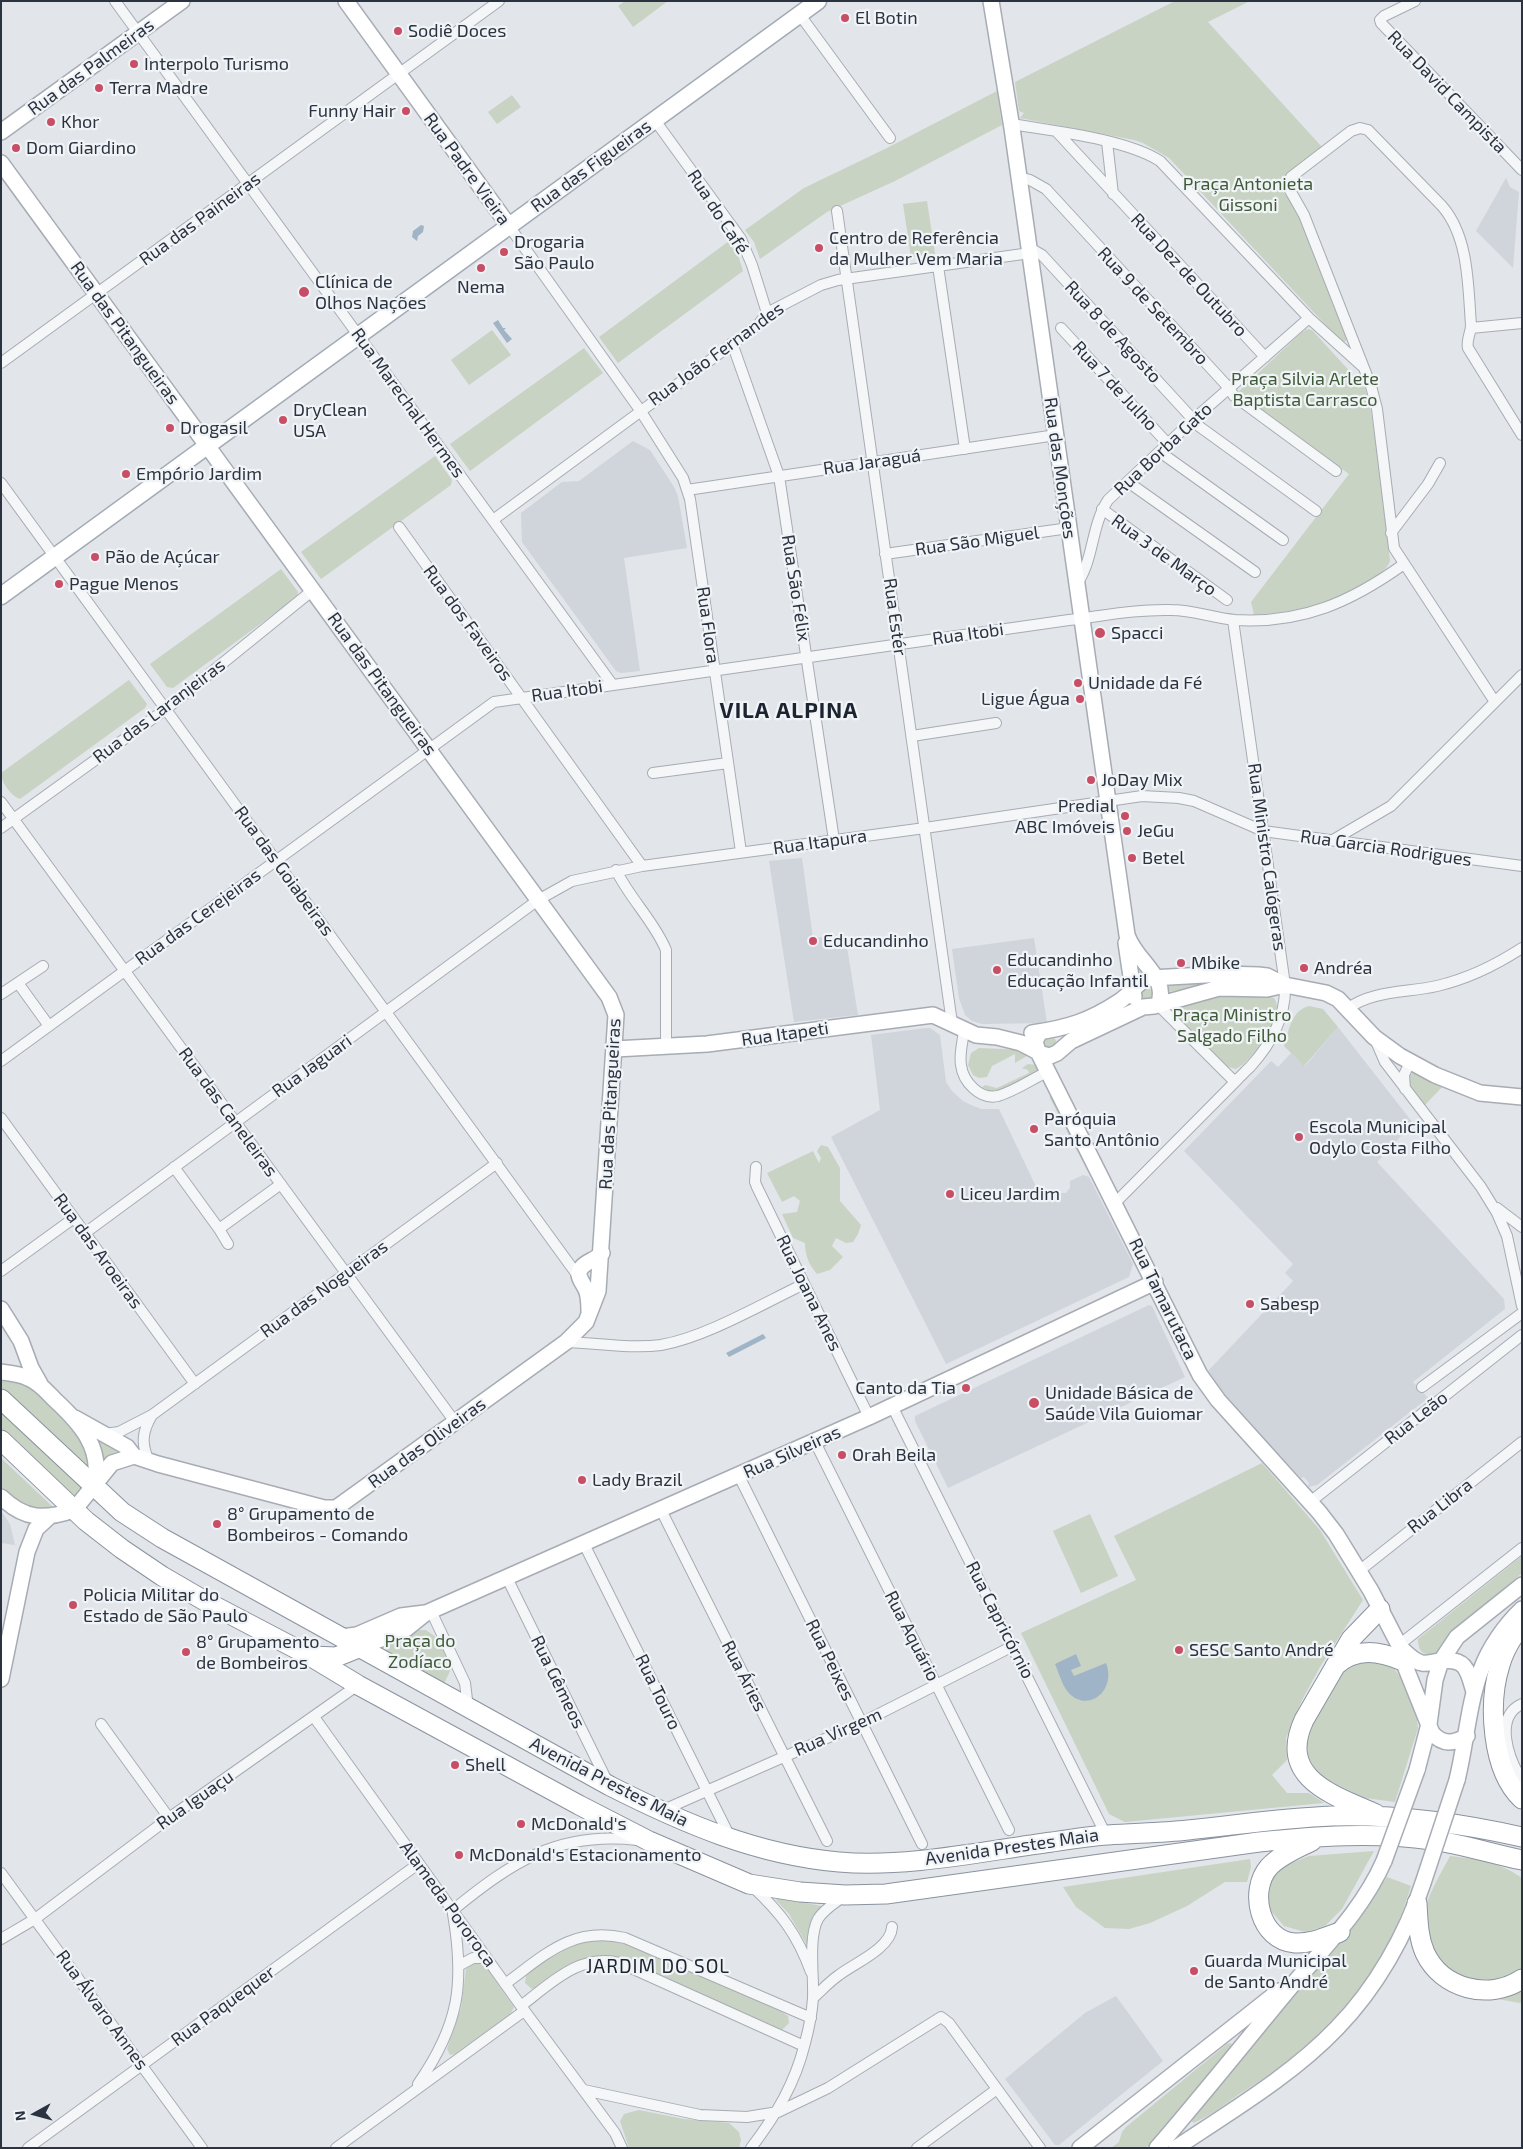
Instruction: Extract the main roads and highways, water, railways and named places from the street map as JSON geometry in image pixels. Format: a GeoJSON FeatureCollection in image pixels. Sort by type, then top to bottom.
{"type":"FeatureCollection","features":[{"type":"Feature","properties":{"kind":"highway","name":"Avenida Prestes Maia"},"geometry":{"type":"LineString","coordinates":[[1,1399],[94,1486],[136,1522],[610,1786],[660,1812],[731,1840],[791,1856],[837,1862],[880,1863],[1103,1827],[1186,1830],[1308,1818],[1384,1818],[1457,1824],[1522,1838]]}},
{"type":"Feature","properties":{"kind":"highway","name":"Avenida Prestes Maia"},"geometry":{"type":"LineString","coordinates":[[1,1440],[74,1510],[122,1549],[162,1576],[564,1797],[650,1841],[750,1884],[800,1892],[845,1895],[910,1892],[1258,1842],[1321,1836],[1412,1838],[1466,1846],[1522,1860]]}},
{"type":"Feature","properties":{"kind":"highway"},"geometry":{"type":"LineString","coordinates":[[1380,1609],[1355,1633],[1334,1667],[1299,1731],[1296,1749],[1299,1761],[1306,1774],[1320,1786],[1384,1818]]}},
{"type":"Feature","properties":{"kind":"highway"},"geometry":{"type":"LineString","coordinates":[[1522,1624],[1509,1644],[1500,1664],[1494,1694],[1494,1712],[1497,1745],[1502,1768],[1512,1787],[1522,1799]]}},
{"type":"Feature","properties":{"kind":"highway"},"geometry":{"type":"LineString","coordinates":[[310,1656],[336,1657],[361,1648]]}},
{"type":"Feature","properties":{"kind":"highway"},"geometry":{"type":"LineString","coordinates":[[1334,1667],[1343,1659],[1364,1652],[1384,1654],[1400,1651]]}},
{"type":"Feature","properties":{"kind":"highway"},"geometry":{"type":"LineString","coordinates":[[1321,1836],[1288,1853],[1270,1866],[1259,1888],[1260,1906],[1262,1916],[1269,1930],[1288,1942],[1305,1942],[1340,1932]]}},
{"type":"Feature","properties":{"kind":"highway"},"geometry":{"type":"LineString","coordinates":[[1502,1856],[1522,1870]]}},
{"type":"Feature","properties":{"kind":"highway"},"geometry":{"type":"LineString","coordinates":[[1420,1891],[1419,1933],[1425,1952],[1437,1970],[1451,1981],[1468,1988],[1485,1991],[1509,1987],[1522,1979]]}},
{"type":"Feature","properties":{"kind":"main road","name":"Rua das Figueiras"},"geometry":{"type":"LineString","coordinates":[[1,596],[815,2]]}},
{"type":"Feature","properties":{"kind":"water"},"geometry":{"type":"Polygon","coordinates":[[[421,225],[424,226],[423,232],[418,236],[417,241],[412,237],[413,231],[421,225]]]}},
{"type":"Feature","properties":{"kind":"water"},"geometry":{"type":"Polygon","coordinates":[[[498,320],[503,328],[506,328],[504,330],[512,339],[507,343],[493,323],[498,320]]]}},
{"type":"Feature","properties":{"kind":"water"},"geometry":{"type":"Polygon","coordinates":[[[763,1334],[766,1338],[729,1357],[726,1353],[763,1334]]]}},
{"type":"Feature","properties":{"kind":"water"},"geometry":{"type":"Polygon","coordinates":[[[1076,1654],[1081,1666],[1071,1670],[1074,1676],[1106,1663],[1108,1673],[1104,1690],[1091,1700],[1084,1701],[1068,1692],[1055,1664],[1076,1654]]]}},
{"type":"Feature","properties":{"kind":"place","name":"El Botin"},"geometry":{"type":"Point","coordinates":[845,18]}},
{"type":"Feature","properties":{"kind":"place","name":"Sodiê Doces"},"geometry":{"type":"Point","coordinates":[398,31]}},
{"type":"Feature","properties":{"kind":"place","name":"Interpolo Turismo"},"geometry":{"type":"Point","coordinates":[134,64]}},
{"type":"Feature","properties":{"kind":"place","name":"Terra Madre"},"geometry":{"type":"Point","coordinates":[99,88]}},
{"type":"Feature","properties":{"kind":"place","name":"Funny Hair"},"geometry":{"type":"Point","coordinates":[406,111]}},
{"type":"Feature","properties":{"kind":"place","name":"Khor"},"geometry":{"type":"Point","coordinates":[51,122]}},
{"type":"Feature","properties":{"kind":"place","name":"Dom Giardino"},"geometry":{"type":"Point","coordinates":[16,148]}},
{"type":"Feature","properties":{"kind":"place","name":"Centro de Referência da Mulher Vem Maria"},"geometry":{"type":"Point","coordinates":[819,248]}},
{"type":"Feature","properties":{"kind":"place","name":"Drogaria São Paulo"},"geometry":{"type":"Point","coordinates":[504,252]}},
{"type":"Feature","properties":{"kind":"place","name":"Nema"},"geometry":{"type":"Point","coordinates":[481,268]}},
{"type":"Feature","properties":{"kind":"place","name":"Clínica de Olhos Nações"},"geometry":{"type":"Point","coordinates":[304,292]}},
{"type":"Feature","properties":{"kind":"place","name":"DryClean USA"},"geometry":{"type":"Point","coordinates":[283,420]}},
{"type":"Feature","properties":{"kind":"place","name":"Drogasil"},"geometry":{"type":"Point","coordinates":[170,428]}},
{"type":"Feature","properties":{"kind":"place","name":"Empório Jardim"},"geometry":{"type":"Point","coordinates":[126,474]}},
{"type":"Feature","properties":{"kind":"place","name":"Pão de Açúcar"},"geometry":{"type":"Point","coordinates":[95,557]}},
{"type":"Feature","properties":{"kind":"place","name":"Pague Menos"},"geometry":{"type":"Point","coordinates":[59,584]}},
{"type":"Feature","properties":{"kind":"place","name":"Spacci"},"geometry":{"type":"Point","coordinates":[1100,633]}},
{"type":"Feature","properties":{"kind":"place","name":"Unidade da Fé"},"geometry":{"type":"Point","coordinates":[1078,683]}},
{"type":"Feature","properties":{"kind":"place","name":"Ligue Água"},"geometry":{"type":"Point","coordinates":[1080,699]}},
{"type":"Feature","properties":{"kind":"place","name":"JoDay Mix"},"geometry":{"type":"Point","coordinates":[1091,780]}},
{"type":"Feature","properties":{"kind":"place","name":"Predial ABC Imóveis"},"geometry":{"type":"Point","coordinates":[1125,816]}},
{"type":"Feature","properties":{"kind":"place","name":"JeGu"},"geometry":{"type":"Point","coordinates":[1127,831]}},
{"type":"Feature","properties":{"kind":"place","name":"Betel"},"geometry":{"type":"Point","coordinates":[1132,858]}},
{"type":"Feature","properties":{"kind":"place","name":"Educandinho"},"geometry":{"type":"Point","coordinates":[813,941]}},
{"type":"Feature","properties":{"kind":"place","name":"Mbike"},"geometry":{"type":"Point","coordinates":[1181,963]}},
{"type":"Feature","properties":{"kind":"place","name":"Andréa"},"geometry":{"type":"Point","coordinates":[1304,968]}},
{"type":"Feature","properties":{"kind":"place","name":"Educandinho Educação Infantil"},"geometry":{"type":"Point","coordinates":[997,970]}},
{"type":"Feature","properties":{"kind":"place","name":"Paróquia Santo Antônio"},"geometry":{"type":"Point","coordinates":[1034,1129]}},
{"type":"Feature","properties":{"kind":"place","name":"Escola Municipal Odylo Costa Filho"},"geometry":{"type":"Point","coordinates":[1299,1137]}},
{"type":"Feature","properties":{"kind":"place","name":"Liceu Jardim"},"geometry":{"type":"Point","coordinates":[950,1194]}},
{"type":"Feature","properties":{"kind":"place","name":"Sabesp"},"geometry":{"type":"Point","coordinates":[1250,1304]}},
{"type":"Feature","properties":{"kind":"place","name":"Canto da Tia"},"geometry":{"type":"Point","coordinates":[966,1388]}},
{"type":"Feature","properties":{"kind":"place","name":"Unidade Básica de Saúde Vila Guiomar"},"geometry":{"type":"Point","coordinates":[1034,1403]}},
{"type":"Feature","properties":{"kind":"place","name":"Orah Beila"},"geometry":{"type":"Point","coordinates":[842,1455]}},
{"type":"Feature","properties":{"kind":"place","name":"Lady Brazil"},"geometry":{"type":"Point","coordinates":[582,1480]}},
{"type":"Feature","properties":{"kind":"place","name":"8° Grupamento de Bombeiros - Comando"},"geometry":{"type":"Point","coordinates":[217,1524]}},
{"type":"Feature","properties":{"kind":"place","name":"Policia Militar do Estado de São Paulo"},"geometry":{"type":"Point","coordinates":[73,1605]}},
{"type":"Feature","properties":{"kind":"place","name":"SESC Santo André"},"geometry":{"type":"Point","coordinates":[1179,1650]}},
{"type":"Feature","properties":{"kind":"place","name":"8° Grupamento de Bombeiros"},"geometry":{"type":"Point","coordinates":[186,1652]}},
{"type":"Feature","properties":{"kind":"place","name":"Shell"},"geometry":{"type":"Point","coordinates":[455,1765]}},
{"type":"Feature","properties":{"kind":"place","name":"McDonald's"},"geometry":{"type":"Point","coordinates":[521,1824]}},
{"type":"Feature","properties":{"kind":"place","name":"McDonald's Estacionamento"},"geometry":{"type":"Point","coordinates":[459,1855]}},
{"type":"Feature","properties":{"kind":"place","name":"Guarda Municipal de Santo André"},"geometry":{"type":"Point","coordinates":[1194,1971]}},
{"type":"Feature","properties":{"kind":"district","name":"VILA ALPINA"},"geometry":{"type":"Point","coordinates":[789,711]}},
{"type":"Feature","properties":{"kind":"district","name":"JARDIM DO SOL"},"geometry":{"type":"Point","coordinates":[658,1967]}},
{"type":"Feature","properties":{"kind":"park label","name":"Praça Antonieta Gissoni"},"geometry":{"type":"Point","coordinates":[1248,194]}},
{"type":"Feature","properties":{"kind":"park label","name":"Praça Silvia Arlete Baptista Carrasco"},"geometry":{"type":"Point","coordinates":[1305,389]}},
{"type":"Feature","properties":{"kind":"park label","name":"Praça Ministro Salgado Filho"},"geometry":{"type":"Point","coordinates":[1232,1025]}},
{"type":"Feature","properties":{"kind":"park label","name":"Praça do Zodíaco"},"geometry":{"type":"Point","coordinates":[420,1651]}}]}
